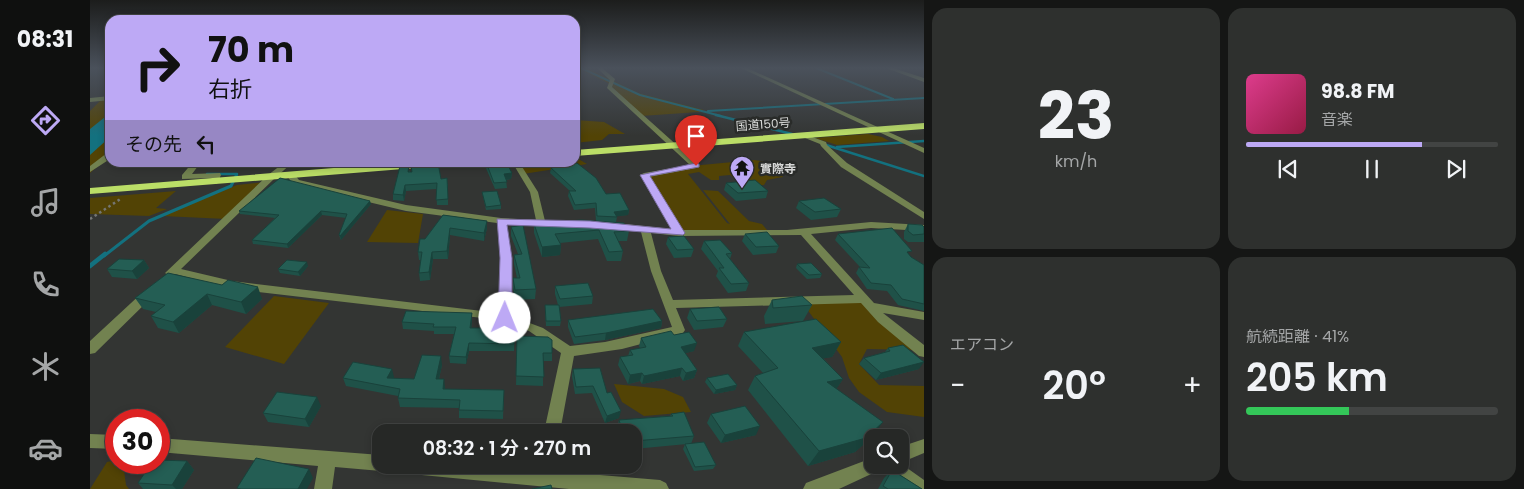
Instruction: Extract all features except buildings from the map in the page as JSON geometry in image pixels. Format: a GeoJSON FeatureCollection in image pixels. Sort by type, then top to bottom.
{"type":"FeatureCollection","features":[{"type":"Feature","properties":{"kind":"highway","name":"国道150号"},"geometry":{"type":"LineString","coordinates":[[580,153],[924,126]]}},
{"type":"Feature","properties":{"kind":"highway"},"geometry":{"type":"LineString","coordinates":[[90,191],[395,167]]}},
{"type":"Feature","properties":{"kind":"street"},"geometry":{"type":"LineString","coordinates":[[614,91],[696,166],[644,175],[679,233]]}},
{"type":"Feature","properties":{"kind":"street"},"geometry":{"type":"LineString","coordinates":[[792,91],[924,152]]}},
{"type":"Feature","properties":{"kind":"street"},"geometry":{"type":"LineString","coordinates":[[90,100],[105,99]]}},
{"type":"Feature","properties":{"kind":"street"},"geometry":{"type":"LineString","coordinates":[[802,135],[824,143],[822,145],[844,165],[924,216]]}},
{"type":"Feature","properties":{"kind":"street"},"geometry":{"type":"LineString","coordinates":[[90,170],[105,159]]}},
{"type":"Feature","properties":{"kind":"street"},"geometry":{"type":"LineString","coordinates":[[194,167],[185,177],[216,175],[214,182]]}},
{"type":"Feature","properties":{"kind":"street"},"geometry":{"type":"LineString","coordinates":[[90,349],[270,177],[283,167]]}},
{"type":"Feature","properties":{"kind":"street"},"geometry":{"type":"LineString","coordinates":[[518,167],[534,192],[541,223]]}},
{"type":"Feature","properties":{"kind":"street"},"geometry":{"type":"LineString","coordinates":[[291,176],[296,182],[406,208],[501,221],[570,224]]}},
{"type":"Feature","properties":{"kind":"street"},"geometry":{"type":"LineString","coordinates":[[501,221],[506,258],[505,318]]}},
{"type":"Feature","properties":{"kind":"street"},"geometry":{"type":"LineString","coordinates":[[608,226],[679,233],[804,232],[871,225],[924,228]]}},
{"type":"Feature","properties":{"kind":"street"},"geometry":{"type":"LineString","coordinates":[[173,270],[232,285],[505,318],[539,331],[568,351],[647,339],[679,330],[656,271],[646,229]]}},
{"type":"Feature","properties":{"kind":"street"},"geometry":{"type":"LineString","coordinates":[[804,232],[882,319],[924,352]]}},
{"type":"Feature","properties":{"kind":"street"},"geometry":{"type":"LineString","coordinates":[[669,304],[867,302],[924,316]]}},
{"type":"Feature","properties":{"kind":"street"},"geometry":{"type":"LineString","coordinates":[[554,424],[568,351]]}},
{"type":"Feature","properties":{"kind":"street"},"geometry":{"type":"LineString","coordinates":[[90,441],[105,442]]}},
{"type":"Feature","properties":{"kind":"street"},"geometry":{"type":"LineString","coordinates":[[170,446],[372,462]]}},
{"type":"Feature","properties":{"kind":"street"},"geometry":{"type":"LineString","coordinates":[[909,452],[924,446]]}},
{"type":"Feature","properties":{"kind":"street"},"geometry":{"type":"LineString","coordinates":[[323,489],[328,458]]}},
{"type":"Feature","properties":{"kind":"street"},"geometry":{"type":"LineString","coordinates":[[812,489],[864,470]]}},
{"type":"Feature","properties":{"kind":"street"},"geometry":{"type":"LineString","coordinates":[[558,474],[660,489]]}},
{"type":"Feature","properties":{"kind":"street"},"geometry":{"type":"LineString","coordinates":[[901,474],[922,489]]}},
{"type":"Feature","properties":{"kind":"path"},"geometry":{"type":"LineString","coordinates":[[90,220],[124,197]]}},
{"type":"Feature","properties":{"kind":"shaded area"},"geometry":{"type":"Polygon","coordinates":[[[616,91],[634,91],[704,110],[699,112],[641,116],[616,91]]]}},
{"type":"Feature","properties":{"kind":"shaded area"},"geometry":{"type":"Polygon","coordinates":[[[105,96],[105,160],[90,173],[90,111],[105,96]]]}},
{"type":"Feature","properties":{"kind":"shaded area"},"geometry":{"type":"Polygon","coordinates":[[[580,120],[604,122],[625,134],[609,134],[602,140],[580,142],[580,120]]]}},
{"type":"Feature","properties":{"kind":"shaded area"},"geometry":{"type":"Polygon","coordinates":[[[868,134],[882,137],[889,141],[837,145],[815,138],[868,134]]]}},
{"type":"Feature","properties":{"kind":"shaded area"},"geometry":{"type":"Polygon","coordinates":[[[580,160],[587,164],[580,165],[580,160]]]}},
{"type":"Feature","properties":{"kind":"shaded area"},"geometry":{"type":"Polygon","coordinates":[[[754,160],[771,164],[778,169],[783,177],[767,180],[764,185],[749,185],[742,184],[730,175],[719,176],[719,180],[711,180],[699,172],[688,174],[727,223],[730,224],[703,190],[718,191],[749,221],[762,224],[767,230],[683,233],[644,175],[691,166],[754,160]]]}},
{"type":"Feature","properties":{"kind":"shaded area"},"geometry":{"type":"Polygon","coordinates":[[[518,167],[568,167],[523,174],[518,167]]]}},
{"type":"Feature","properties":{"kind":"shaded area"},"geometry":{"type":"Polygon","coordinates":[[[265,182],[227,219],[162,216],[237,185],[265,182]]]}},
{"type":"Feature","properties":{"kind":"shaded area"},"geometry":{"type":"Polygon","coordinates":[[[176,191],[156,208],[167,209],[149,216],[90,214],[90,198],[176,191]]]}},
{"type":"Feature","properties":{"kind":"shaded area"},"geometry":{"type":"Polygon","coordinates":[[[387,210],[423,214],[418,243],[367,242],[387,210]]]}},
{"type":"Feature","properties":{"kind":"shaded area"},"geometry":{"type":"Polygon","coordinates":[[[274,296],[329,303],[284,364],[225,347],[274,296]]]}},
{"type":"Feature","properties":{"kind":"shaded area"},"geometry":{"type":"Polygon","coordinates":[[[801,301],[868,302],[922,350],[867,349],[859,364],[879,385],[924,386],[924,417],[887,412],[859,392],[849,378],[842,357],[801,301]]]}},
{"type":"Feature","properties":{"kind":"shaded area"},"geometry":{"type":"Polygon","coordinates":[[[614,384],[664,389],[683,397],[691,412],[644,416],[622,402],[614,384]]]}},
{"type":"Feature","properties":{"kind":"shaded area"},"geometry":{"type":"Polygon","coordinates":[[[105,465],[105,474],[124,474],[126,485],[129,489],[90,489],[105,465]]]}},
{"type":"Feature","properties":{"kind":"water"},"geometry":{"type":"Polygon","coordinates":[[[105,117],[105,142],[90,155],[90,129],[105,117]]]}},
{"type":"Feature","properties":{"kind":"waterway"},"geometry":{"type":"LineString","coordinates":[[631,91],[640,95],[721,116]]}},
{"type":"Feature","properties":{"kind":"waterway"},"geometry":{"type":"LineString","coordinates":[[873,91],[893,99]]}},
{"type":"Feature","properties":{"kind":"waterway"},"geometry":{"type":"LineString","coordinates":[[708,111],[924,98]]}},
{"type":"Feature","properties":{"kind":"waterway"},"geometry":{"type":"LineString","coordinates":[[716,115],[792,134]]}},
{"type":"Feature","properties":{"kind":"waterway"},"geometry":{"type":"LineString","coordinates":[[837,147],[924,141]]}},
{"type":"Feature","properties":{"kind":"waterway"},"geometry":{"type":"LineString","coordinates":[[823,144],[924,176]]}},
{"type":"Feature","properties":{"kind":"waterway"},"geometry":{"type":"LineString","coordinates":[[207,174],[237,174],[236,177]]}},
{"type":"Feature","properties":{"kind":"waterway"},"geometry":{"type":"LineString","coordinates":[[104,256],[149,221],[231,186],[236,176]]}},
{"type":"Feature","properties":{"kind":"waterway"},"geometry":{"type":"LineString","coordinates":[[90,266],[105,254]]}},
{"type":"Feature","properties":{"kind":"place","name":"實際寺"},"geometry":{"type":"Point","coordinates":[742,189]}},
{"type":"Feature","properties":{"kind":"route"},"geometry":{"type":"LineString","coordinates":[[505,318],[506,258],[501,221],[636,228],[679,233],[644,175],[696,166]]}}]}
